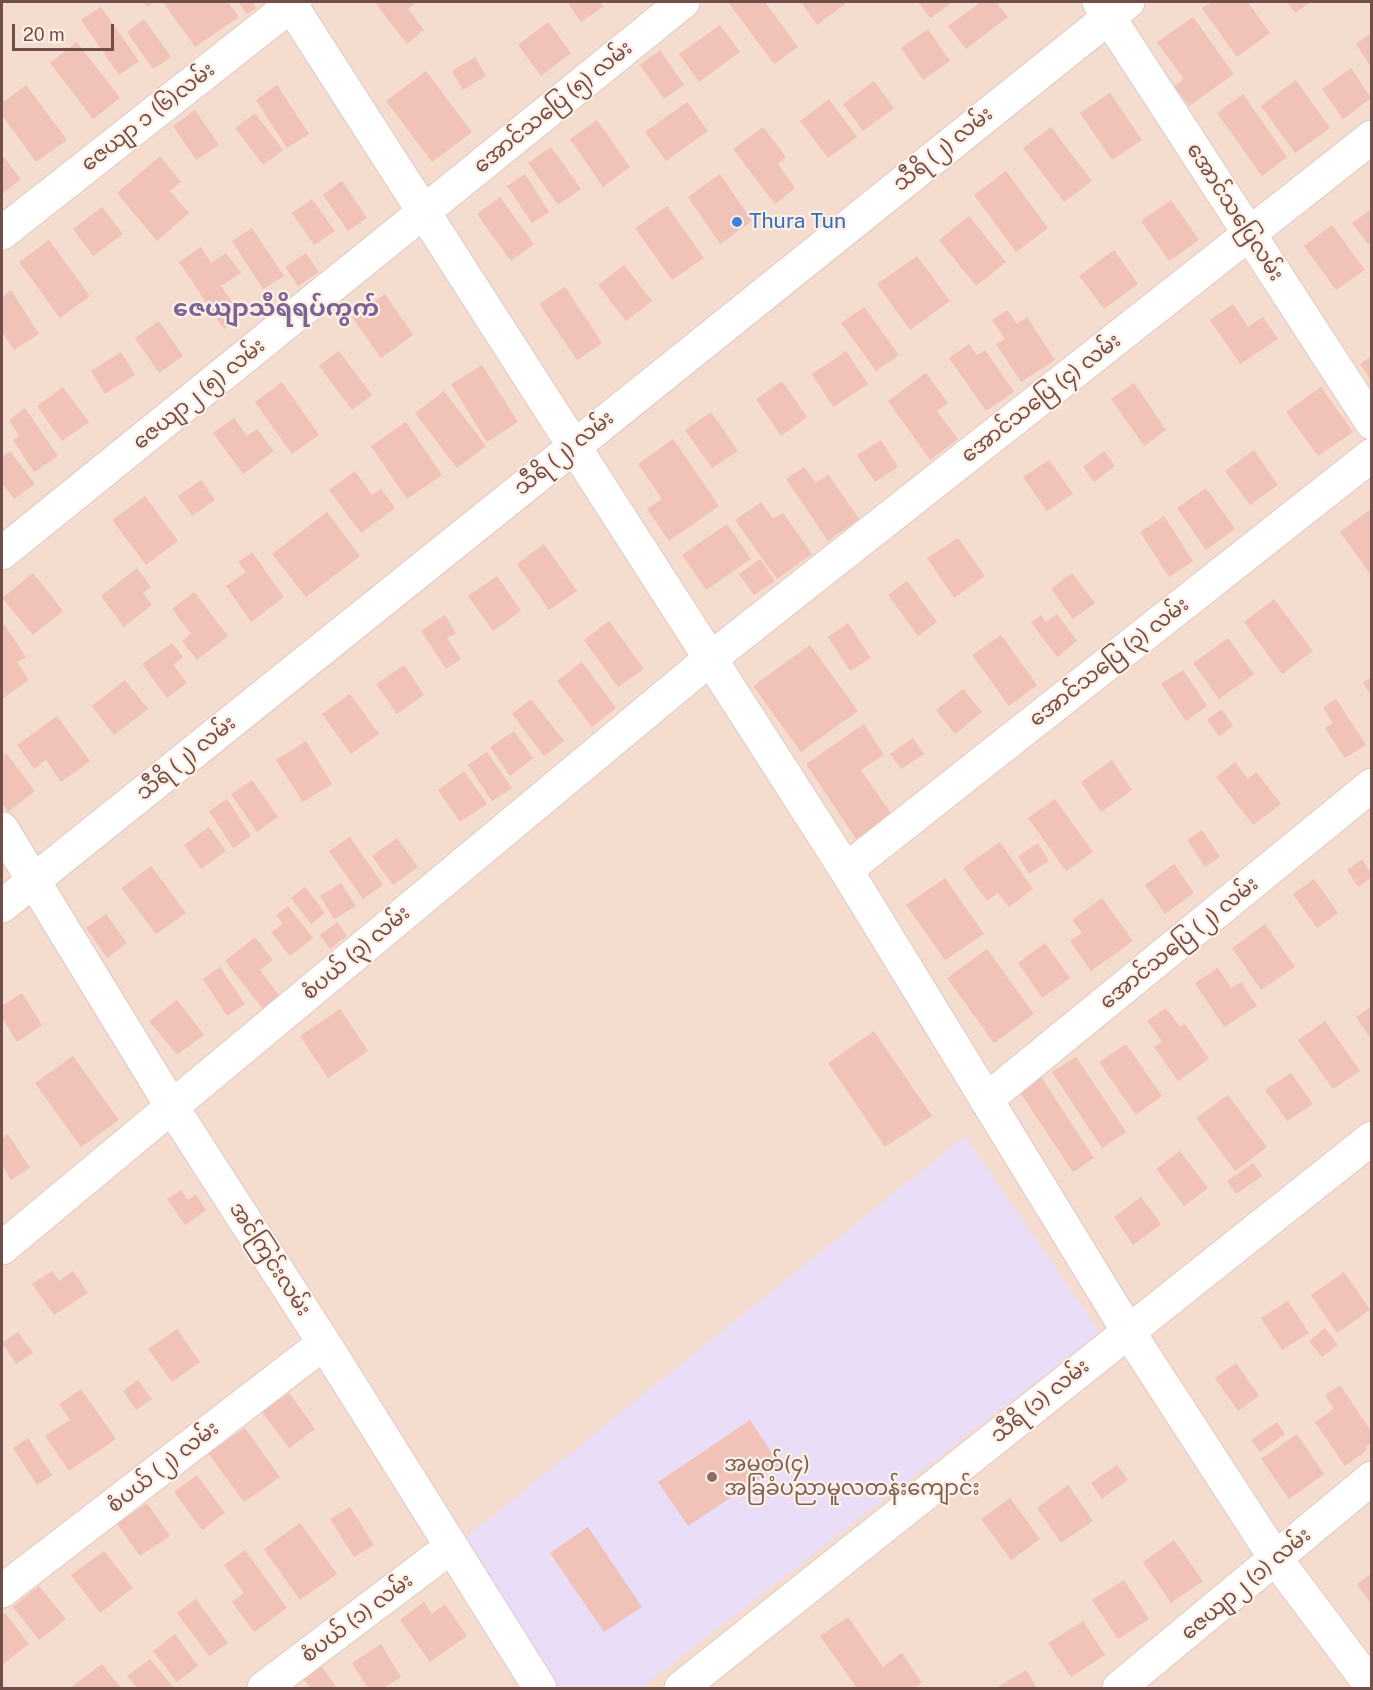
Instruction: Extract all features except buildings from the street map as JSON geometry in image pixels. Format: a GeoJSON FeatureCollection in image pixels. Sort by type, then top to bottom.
{"type":"FeatureCollection","features":[{"type":"Feature","properties":{"kind":"street"},"geometry":{"type":"LineString","coordinates":[[292,2],[573,446],[846,870],[1128,1331],[1276,1559],[1371,1688]]}},
{"type":"Feature","properties":{"kind":"street","name":"ဇေယျာ ၁ (၆)လမ်း"},"geometry":{"type":"LineString","coordinates":[[2,233],[292,2]]}},
{"type":"Feature","properties":{"kind":"street","name":"အောင်သပြေ (၅) လမ်း"},"geometry":{"type":"LineString","coordinates":[[424,212],[683,2]]}},
{"type":"Feature","properties":{"kind":"street","name":"အောင်သပြေလမ်း"},"geometry":{"type":"LineString","coordinates":[[1112,7],[1249,234],[1371,423]]}},
{"type":"Feature","properties":{"kind":"street","name":"သီရိ (၂) လမ်း"},"geometry":{"type":"LineString","coordinates":[[2,906],[573,446],[1112,7]]}},
{"type":"Feature","properties":{"kind":"street","name":"အောင်သပြေ (၄) လမ်း"},"geometry":{"type":"LineString","coordinates":[[710,659],[1371,137]]}},
{"type":"Feature","properties":{"kind":"street","name":"ဇေယျာ၂ (၅) လမ်း"},"geometry":{"type":"LineString","coordinates":[[2,553],[424,212]]}},
{"type":"Feature","properties":{"kind":"street","name":"အောင်သပြေ (၃) လမ်း"},"geometry":{"type":"LineString","coordinates":[[846,870],[1371,455]]}},
{"type":"Feature","properties":{"kind":"street","name":"စံပယ် (၃) လမ်း"},"geometry":{"type":"LineString","coordinates":[[2,1248],[710,659]]}},
{"type":"Feature","properties":{"kind":"street","name":"အောင်သပြေ (၂) လမ်း"},"geometry":{"type":"LineString","coordinates":[[986,1100],[1371,785]]}},
{"type":"Feature","properties":{"kind":"street","name":"အင်ကြင်းလမ်း"},"geometry":{"type":"LineString","coordinates":[[2,829],[172,1107],[324,1343],[540,1689]]}},
{"type":"Feature","properties":{"kind":"street","name":"သီရိ (၁) လမ်း"},"geometry":{"type":"LineString","coordinates":[[681,1689],[1371,1138]]}},
{"type":"Feature","properties":{"kind":"street","name":"စံပယ် (၂) လမ်း"},"geometry":{"type":"LineString","coordinates":[[2,1591],[324,1343]]}},
{"type":"Feature","properties":{"kind":"street","name":"ဇေယျာ၂ (၁) လမ်း"},"geometry":{"type":"LineString","coordinates":[[1119,1689],[1371,1478]]}},
{"type":"Feature","properties":{"kind":"street","name":"စံပယ် (၁) လမ်း"},"geometry":{"type":"LineString","coordinates":[[264,1689],[451,1547]]}},
{"type":"Feature","properties":{"kind":"shaded area"},"geometry":{"type":"Polygon","coordinates":[[[2,2],[1371,2],[1371,1688],[2,1688],[2,2]]]}},
{"type":"Feature","properties":{"kind":"shaded area"},"geometry":{"type":"Polygon","coordinates":[[[965,1136],[1100,1332],[641,1688],[559,1688],[461,1541],[965,1136]]]}},
{"type":"Feature","properties":{"kind":"place","name":"Thura Tun"},"geometry":{"type":"Point","coordinates":[737,222]}},
{"type":"Feature","properties":{"kind":"place","name":"အမှတ်(၄) အခြခံပညာမူလတန်းကျောင်း"},"geometry":{"type":"Point","coordinates":[712,1477]}},
{"type":"Feature","properties":{"kind":"district","name":"ဇေယျာသီရိရပ်ကွက်"},"geometry":{"type":"Point","coordinates":[276,309]}}]}
